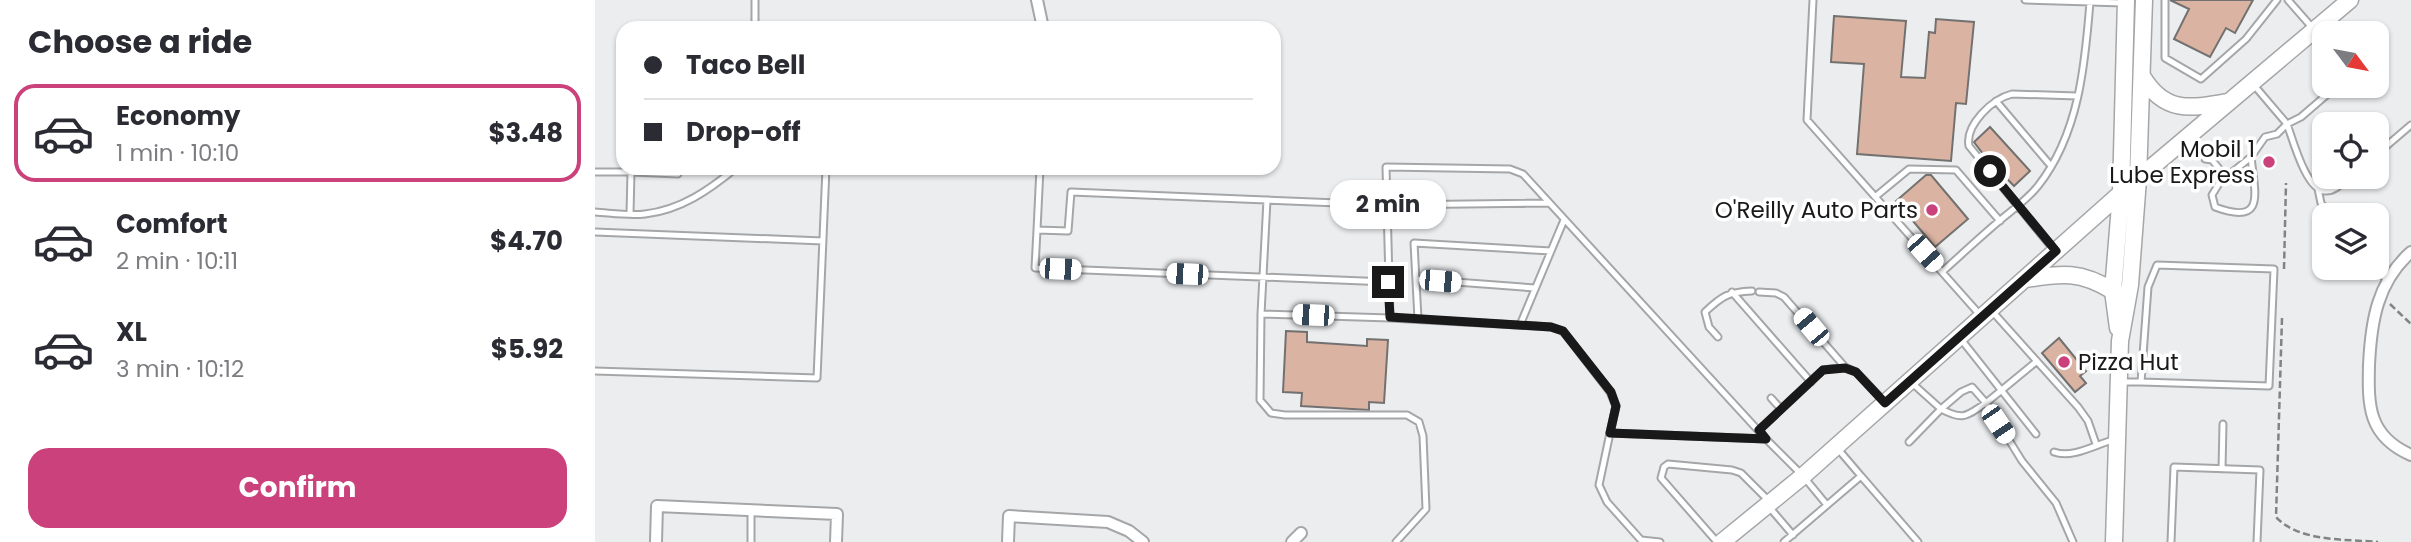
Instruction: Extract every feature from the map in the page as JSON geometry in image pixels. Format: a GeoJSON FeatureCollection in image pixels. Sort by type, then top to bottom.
{"type":"FeatureCollection","features":[{"type":"Feature","properties":{"kind":"main road"},"geometry":{"type":"LineString","coordinates":[[2114,542],[2120,341],[2130,285],[2138,179],[2144,0]]}},
{"type":"Feature","properties":{"kind":"main road"},"geometry":{"type":"LineString","coordinates":[[2331,21],[2350,0]]}},
{"type":"Feature","properties":{"kind":"main road"},"geometry":{"type":"LineString","coordinates":[[2120,341],[2113,291],[2121,193],[2126,1]]}},
{"type":"Feature","properties":{"kind":"main road"},"geometry":{"type":"LineString","coordinates":[[1720,542],[1803,476],[2121,193],[2252,83],[2312,40]]}},
{"type":"Feature","properties":{"kind":"main road"},"geometry":{"type":"LineString","coordinates":[[2142,76],[2152,92],[2170,103],[2191,109],[2229,102]]}},
{"type":"Feature","properties":{"kind":"main road"},"geometry":{"type":"LineString","coordinates":[[2024,279],[2062,272],[2081,275],[2113,291]]}},
{"type":"Feature","properties":{"kind":"street"},"geometry":{"type":"LineString","coordinates":[[1037,0],[1042,21]]}},
{"type":"Feature","properties":{"kind":"street"},"geometry":{"type":"LineString","coordinates":[[2389,279],[2411,252]]}},
{"type":"Feature","properties":{"kind":"street"},"geometry":{"type":"LineString","coordinates":[[2388,280],[2380,295],[2370,332],[2368,401],[2375,422],[2388,440],[2411,455]]}},
{"type":"Feature","properties":{"kind":"street"},"geometry":{"type":"LineString","coordinates":[[656,542],[657,506],[837,514],[835,542]]}},
{"type":"Feature","properties":{"kind":"street"},"geometry":{"type":"LineString","coordinates":[[1008,542],[1009,516],[1108,522],[1129,531],[1143,542]]}},
{"type":"Feature","properties":{"kind":"street"},"geometry":{"type":"LineString","coordinates":[[1291,542],[1301,533]]}},
{"type":"Feature","properties":{"kind":"lane"},"geometry":{"type":"LineString","coordinates":[[755,0],[755,21]]}},
{"type":"Feature","properties":{"kind":"lane"},"geometry":{"type":"LineString","coordinates":[[1813,0],[1808,120],[1942,272],[2037,361],[2088,421],[2096,444]]}},
{"type":"Feature","properties":{"kind":"lane"},"geometry":{"type":"LineString","coordinates":[[2025,0],[2126,1]]}},
{"type":"Feature","properties":{"kind":"lane"},"geometry":{"type":"LineString","coordinates":[[2165,0],[2165,58],[2201,79],[2246,39],[2277,0]]}},
{"type":"Feature","properties":{"kind":"lane"},"geometry":{"type":"LineString","coordinates":[[2288,0],[2312,27]]}},
{"type":"Feature","properties":{"kind":"lane"},"geometry":{"type":"LineString","coordinates":[[1942,272],[2038,186],[2060,153],[2077,96],[2086,47],[2090,2]]}},
{"type":"Feature","properties":{"kind":"lane"},"geometry":{"type":"LineString","coordinates":[[2252,83],[2287,124],[2312,183]]}},
{"type":"Feature","properties":{"kind":"lane"},"geometry":{"type":"LineString","coordinates":[[2056,251],[1969,146],[1967,138],[1973,124],[1996,101],[2012,94],[2077,96]]}},
{"type":"Feature","properties":{"kind":"lane"},"geometry":{"type":"LineString","coordinates":[[2251,157],[2255,192],[2252,209],[2249,212],[2233,214],[2215,207],[2212,195],[2220,182],[2251,157],[2265,137],[2277,134],[2323,98]]}},
{"type":"Feature","properties":{"kind":"lane"},"geometry":{"type":"LineString","coordinates":[[1996,101],[2051,166]]}},
{"type":"Feature","properties":{"kind":"lane"},"geometry":{"type":"LineString","coordinates":[[2389,144],[2411,125]]}},
{"type":"Feature","properties":{"kind":"lane"},"geometry":{"type":"LineString","coordinates":[[2192,134],[2204,151],[2211,153],[2212,160],[2226,177]]}},
{"type":"Feature","properties":{"kind":"lane"},"geometry":{"type":"LineString","coordinates":[[1390,317],[1386,167],[1510,170],[1523,174],[1827,505]]}},
{"type":"Feature","properties":{"kind":"lane"},"geometry":{"type":"LineString","coordinates":[[1875,197],[1909,169],[1956,170],[2000,220]]}},
{"type":"Feature","properties":{"kind":"lane"},"geometry":{"type":"LineString","coordinates":[[595,172],[616,172]]}},
{"type":"Feature","properties":{"kind":"lane"},"geometry":{"type":"LineString","coordinates":[[630,214],[631,175]]}},
{"type":"Feature","properties":{"kind":"lane"},"geometry":{"type":"LineString","coordinates":[[595,212],[644,214],[686,204],[727,175]]}},
{"type":"Feature","properties":{"kind":"lane"},"geometry":{"type":"LineString","coordinates":[[595,371],[817,378],[826,175]]}},
{"type":"Feature","properties":{"kind":"lane"},"geometry":{"type":"LineString","coordinates":[[1039,175],[1035,268],[1388,282]]}},
{"type":"Feature","properties":{"kind":"lane"},"geometry":{"type":"LineString","coordinates":[[2318,189],[2326,192],[2335,189]]}},
{"type":"Feature","properties":{"kind":"lane"},"geometry":{"type":"LineString","coordinates":[[2318,189],[2321,203]]}},
{"type":"Feature","properties":{"kind":"lane"},"geometry":{"type":"LineString","coordinates":[[1037,230],[1067,231],[1071,192],[1387,205],[1549,203]]}},
{"type":"Feature","properties":{"kind":"lane"},"geometry":{"type":"LineString","coordinates":[[1267,200],[1261,314],[1261,400],[1271,413],[1285,415],[1408,415],[1419,422],[1423,436],[1426,509],[1395,542]]}},
{"type":"Feature","properties":{"kind":"lane"},"geometry":{"type":"LineString","coordinates":[[1520,325],[1564,220]]}},
{"type":"Feature","properties":{"kind":"lane"},"geometry":{"type":"LineString","coordinates":[[595,232],[823,240]]}},
{"type":"Feature","properties":{"kind":"lane"},"geometry":{"type":"LineString","coordinates":[[1418,319],[1414,243],[1551,251]]}},
{"type":"Feature","properties":{"kind":"lane"},"geometry":{"type":"LineString","coordinates":[[2118,382],[2141,383],[2269,386],[2274,269],[2157,265],[2148,287],[2141,383]]}},
{"type":"Feature","properties":{"kind":"lane"},"geometry":{"type":"LineString","coordinates":[[1416,279],[1535,288]]}},
{"type":"Feature","properties":{"kind":"lane"},"geometry":{"type":"LineString","coordinates":[[1733,292],[1811,382]]}},
{"type":"Feature","properties":{"kind":"lane"},"geometry":{"type":"LineString","coordinates":[[1718,337],[1709,327],[1705,313],[1720,299],[1733,292],[1776,293],[1784,297],[1845,368]]}},
{"type":"Feature","properties":{"kind":"lane"},"geometry":{"type":"LineString","coordinates":[[1261,314],[1390,317],[1551,327],[1563,331],[1611,392],[1616,406],[1599,485],[1607,502],[1641,540],[1660,542]]}},
{"type":"Feature","properties":{"kind":"lane"},"geometry":{"type":"LineString","coordinates":[[1959,337],[2036,434]]}},
{"type":"Feature","properties":{"kind":"lane"},"geometry":{"type":"LineString","coordinates":[[1909,381],[1941,410],[1956,417],[1966,416],[2002,392],[2037,361]]}},
{"type":"Feature","properties":{"kind":"lane"},"geometry":{"type":"LineString","coordinates":[[1759,430],[1823,370],[1845,368],[1856,372],[1885,403]]}},
{"type":"Feature","properties":{"kind":"lane"},"geometry":{"type":"LineString","coordinates":[[1909,442],[1961,392],[1972,387],[1986,403],[2022,461],[2056,503],[2073,542]]}},
{"type":"Feature","properties":{"kind":"lane"},"geometry":{"type":"LineString","coordinates":[[1771,398],[1781,410]]}},
{"type":"Feature","properties":{"kind":"lane"},"geometry":{"type":"LineString","coordinates":[[2222,469],[2223,424]]}},
{"type":"Feature","properties":{"kind":"lane"},"geometry":{"type":"LineString","coordinates":[[1610,433],[1766,439]]}},
{"type":"Feature","properties":{"kind":"lane"},"geometry":{"type":"LineString","coordinates":[[2054,452],[2061,454],[2088,450],[2096,444],[2116,439]]}},
{"type":"Feature","properties":{"kind":"lane"},"geometry":{"type":"LineString","coordinates":[[1836,446],[1918,542]]}},
{"type":"Feature","properties":{"kind":"lane"},"geometry":{"type":"LineString","coordinates":[[1720,542],[1661,478],[1664,467],[1668,464],[1741,473],[1769,503],[1793,535]]}},
{"type":"Feature","properties":{"kind":"lane"},"geometry":{"type":"LineString","coordinates":[[2171,542],[2174,467],[2260,470],[2257,542]]}},
{"type":"Feature","properties":{"kind":"lane"},"geometry":{"type":"LineString","coordinates":[[1784,542],[1861,476]]}},
{"type":"Feature","properties":{"kind":"lane"},"geometry":{"type":"LineString","coordinates":[[749,510],[751,542]]}},
{"type":"Feature","properties":{"kind":"path"},"geometry":{"type":"LineString","coordinates":[[2283,281],[2286,183]]}},
{"type":"Feature","properties":{"kind":"path"},"geometry":{"type":"LineString","coordinates":[[2380,295],[2411,324]]}},
{"type":"Feature","properties":{"kind":"path"},"geometry":{"type":"LineString","coordinates":[[2283,308],[2276,517],[2285,528],[2307,536],[2378,542]]}},
{"type":"Feature","properties":{"kind":"building"},"geometry":{"type":"Polygon","coordinates":[[[2170,0],[2253,0],[2235,33],[2226,28],[2210,57],[2174,39],[2189,9],[2170,0]]]}},
{"type":"Feature","properties":{"kind":"building"},"geometry":{"type":"Polygon","coordinates":[[[1834,16],[1906,21],[1901,77],[1925,78],[1929,32],[1935,33],[1936,19],[1974,22],[1966,104],[1956,103],[1951,161],[1857,154],[1864,64],[1831,62],[1834,16]]]}},
{"type":"Feature","properties":{"kind":"building"},"geometry":{"type":"Polygon","coordinates":[[[1990,127],[2030,171],[2014,186],[1990,163],[1974,142],[1990,127]]]}},
{"type":"Feature","properties":{"kind":"building","name":"O'Reilly Auto Parts"},"geometry":{"type":"Polygon","coordinates":[[[1926,175],[1931,175],[1968,219],[1935,247],[1896,201],[1926,175]]]}},
{"type":"Feature","properties":{"kind":"building"},"geometry":{"type":"Polygon","coordinates":[[[1286,331],[1307,332],[1307,342],[1367,346],[1367,339],[1388,340],[1384,403],[1369,402],[1369,410],[1301,406],[1302,393],[1283,392],[1286,331]]]}},
{"type":"Feature","properties":{"kind":"building","name":"Pizza Hut"},"geometry":{"type":"Polygon","coordinates":[[[2059,338],[2086,371],[2080,376],[2086,383],[2075,392],[2042,353],[2059,338]]]}},
{"type":"Feature","properties":{"kind":"place","name":"Mobil 1 Lube Express"},"geometry":{"type":"Point","coordinates":[2269,162]}},
{"type":"Feature","properties":{"kind":"place","name":"O'Reilly Auto Parts"},"geometry":{"type":"Point","coordinates":[1932,210]}},
{"type":"Feature","properties":{"kind":"place","name":"Pizza Hut"},"geometry":{"type":"Point","coordinates":[2064,362]}},
{"type":"Feature","properties":{"kind":"route"},"geometry":{"type":"LineString","coordinates":[[1388,282],[1390,317],[1551,327],[1563,331],[1611,392],[1616,406],[1610,433],[1766,439],[1759,430],[1823,370],[1845,368],[1856,372],[1885,403],[2056,251],[1990,171]]}}]}
